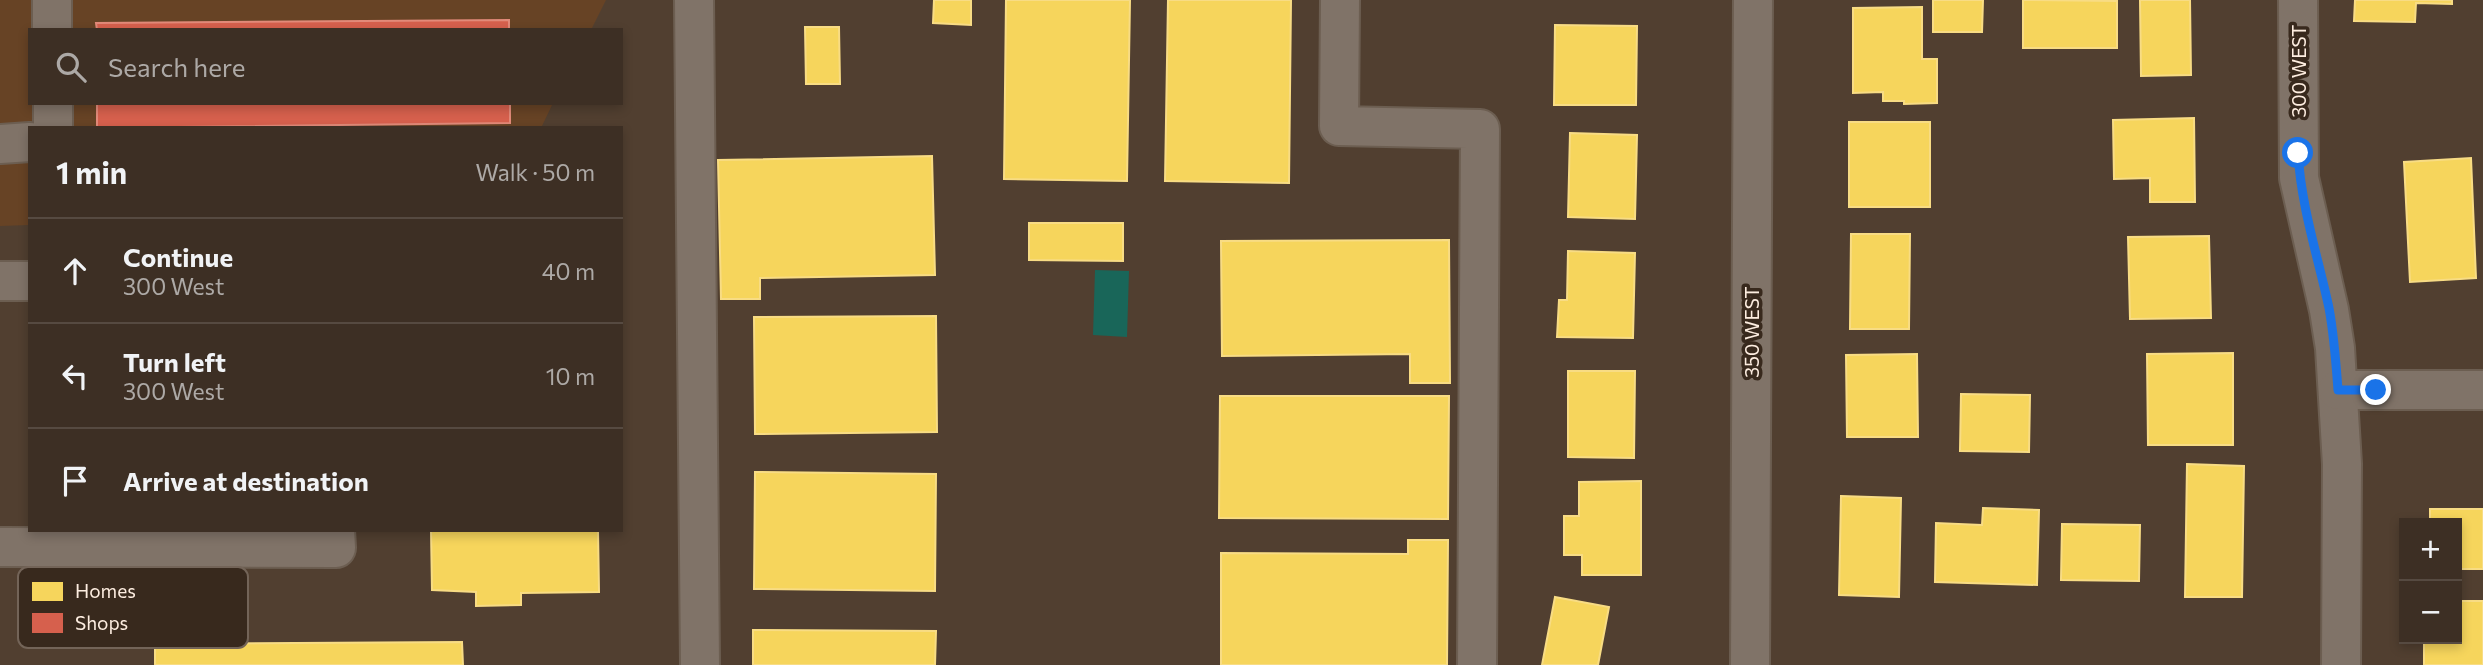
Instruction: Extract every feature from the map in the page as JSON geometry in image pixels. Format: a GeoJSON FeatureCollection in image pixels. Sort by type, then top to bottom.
{"type":"FeatureCollection","features":[{"type":"Feature","properties":{"kind":"street"},"geometry":{"type":"LineString","coordinates":[[52,0],[52,28]]}},
{"type":"Feature","properties":{"kind":"street"},"geometry":{"type":"LineString","coordinates":[[694,0],[701,665]]}},
{"type":"Feature","properties":{"kind":"street"},"geometry":{"type":"LineString","coordinates":[[1340,0],[1339,126],[1480,129],[1477,665]]}},
{"type":"Feature","properties":{"kind":"street","name":"350 WEST"},"geometry":{"type":"LineString","coordinates":[[1750,665],[1753,0]]}},
{"type":"Feature","properties":{"kind":"street","name":"300 WEST"},"geometry":{"type":"LineString","coordinates":[[2298,0],[2299,178],[2329,310],[2338,390],[2342,464],[2341,665]]}},
{"type":"Feature","properties":{"kind":"street"},"geometry":{"type":"LineString","coordinates":[[52,105],[53,126]]}},
{"type":"Feature","properties":{"kind":"street"},"geometry":{"type":"LineString","coordinates":[[0,281],[28,281]]}},
{"type":"Feature","properties":{"kind":"street"},"geometry":{"type":"LineString","coordinates":[[2338,390],[2483,390]]}},
{"type":"Feature","properties":{"kind":"street"},"geometry":{"type":"LineString","coordinates":[[0,547],[336,548],[335,532]]}},
{"type":"Feature","properties":{"kind":"shaded area"},"geometry":{"type":"Polygon","coordinates":[[[0,0],[606,0],[592,28],[28,28],[28,105],[552,105],[542,126],[28,126],[28,225],[0,226],[0,0]]]}},
{"type":"Feature","properties":{"kind":"water"},"geometry":{"type":"Polygon","coordinates":[[[1095,270],[1129,271],[1127,337],[1093,335],[1095,270]]]}},
{"type":"Feature","properties":{"kind":"building: Homes"},"geometry":{"type":"Polygon","coordinates":[[[934,0],[971,0],[971,25],[933,23],[934,0]]]}},
{"type":"Feature","properties":{"kind":"building: Homes"},"geometry":{"type":"Polygon","coordinates":[[[1006,0],[1130,0],[1127,181],[1004,179],[1006,0]]]}},
{"type":"Feature","properties":{"kind":"building: Homes"},"geometry":{"type":"Polygon","coordinates":[[[1168,0],[1291,0],[1289,183],[1165,181],[1168,0]]]}},
{"type":"Feature","properties":{"kind":"building: Homes"},"geometry":{"type":"Polygon","coordinates":[[[1933,0],[1983,0],[1982,32],[1933,32],[1933,0]]]}},
{"type":"Feature","properties":{"kind":"building: Homes"},"geometry":{"type":"Polygon","coordinates":[[[2023,0],[2117,1],[2117,48],[2023,48],[2023,0]]]}},
{"type":"Feature","properties":{"kind":"building: Homes"},"geometry":{"type":"Polygon","coordinates":[[[2140,0],[2190,0],[2191,75],[2141,76],[2140,0]]]}},
{"type":"Feature","properties":{"kind":"building: Homes"},"geometry":{"type":"Polygon","coordinates":[[[2355,0],[2452,0],[2452,4],[2416,3],[2415,22],[2354,21],[2355,0]]]}},
{"type":"Feature","properties":{"kind":"building: Homes"},"geometry":{"type":"Polygon","coordinates":[[[1922,7],[1922,59],[1937,59],[1937,103],[1904,104],[1904,101],[1883,101],[1883,92],[1853,93],[1853,8],[1922,7]]]}},
{"type":"Feature","properties":{"kind":"building: Homes"},"geometry":{"type":"Polygon","coordinates":[[[1555,25],[1637,26],[1636,105],[1554,105],[1555,25]]]}},
{"type":"Feature","properties":{"kind":"building: Homes"},"geometry":{"type":"Polygon","coordinates":[[[805,27],[839,27],[840,84],[806,84],[805,27]]]}},
{"type":"Feature","properties":{"kind":"building: Homes"},"geometry":{"type":"Polygon","coordinates":[[[2194,118],[2195,202],[2150,202],[2150,178],[2114,179],[2113,120],[2194,118]]]}},
{"type":"Feature","properties":{"kind":"building: Homes"},"geometry":{"type":"Polygon","coordinates":[[[1849,122],[1930,122],[1930,207],[1849,207],[1849,122]]]}},
{"type":"Feature","properties":{"kind":"building: Homes"},"geometry":{"type":"Polygon","coordinates":[[[1570,133],[1637,135],[1635,219],[1568,217],[1570,133]]]}},
{"type":"Feature","properties":{"kind":"building: Homes"},"geometry":{"type":"Polygon","coordinates":[[[932,156],[935,275],[760,278],[760,299],[721,299],[718,160],[932,156]]]}},
{"type":"Feature","properties":{"kind":"building: Homes"},"geometry":{"type":"Polygon","coordinates":[[[2471,158],[2476,278],[2410,282],[2404,162],[2471,158]]]}},
{"type":"Feature","properties":{"kind":"building: Homes"},"geometry":{"type":"Polygon","coordinates":[[[1029,223],[1123,223],[1123,261],[1029,260],[1029,223]]]}},
{"type":"Feature","properties":{"kind":"building: Homes"},"geometry":{"type":"Polygon","coordinates":[[[1851,234],[1910,234],[1909,329],[1850,329],[1851,234]]]}},
{"type":"Feature","properties":{"kind":"building: Homes"},"geometry":{"type":"Polygon","coordinates":[[[2209,236],[2211,318],[2130,319],[2128,237],[2209,236]]]}},
{"type":"Feature","properties":{"kind":"building: Homes"},"geometry":{"type":"Polygon","coordinates":[[[1449,240],[1450,383],[1410,383],[1410,354],[1222,356],[1221,241],[1449,240]]]}},
{"type":"Feature","properties":{"kind":"building: Homes"},"geometry":{"type":"Polygon","coordinates":[[[1568,251],[1635,253],[1633,338],[1557,337],[1559,300],[1567,300],[1568,251]]]}},
{"type":"Feature","properties":{"kind":"building: Homes"},"geometry":{"type":"Polygon","coordinates":[[[936,316],[937,432],[755,434],[754,317],[936,316]]]}},
{"type":"Feature","properties":{"kind":"building: Homes"},"geometry":{"type":"Polygon","coordinates":[[[2233,353],[2233,445],[2148,445],[2147,354],[2233,353]]]}},
{"type":"Feature","properties":{"kind":"building: Homes"},"geometry":{"type":"Polygon","coordinates":[[[1917,354],[1918,437],[1847,437],[1846,355],[1917,354]]]}},
{"type":"Feature","properties":{"kind":"building: Homes"},"geometry":{"type":"Polygon","coordinates":[[[1568,371],[1635,371],[1634,458],[1568,457],[1568,371]]]}},
{"type":"Feature","properties":{"kind":"building: Homes"},"geometry":{"type":"Polygon","coordinates":[[[1961,394],[2030,395],[2029,452],[1960,451],[1961,394]]]}},
{"type":"Feature","properties":{"kind":"building: Homes"},"geometry":{"type":"Polygon","coordinates":[[[1220,396],[1449,396],[1448,519],[1219,518],[1220,396]]]}},
{"type":"Feature","properties":{"kind":"building: Homes"},"geometry":{"type":"Polygon","coordinates":[[[2187,464],[2244,466],[2242,597],[2185,597],[2187,464]]]}},
{"type":"Feature","properties":{"kind":"building: Homes"},"geometry":{"type":"Polygon","coordinates":[[[755,472],[936,474],[935,591],[754,589],[755,472]]]}},
{"type":"Feature","properties":{"kind":"building: Homes"},"geometry":{"type":"Polygon","coordinates":[[[1641,481],[1641,575],[1582,575],[1582,555],[1564,555],[1564,516],[1579,516],[1579,482],[1641,481]]]}},
{"type":"Feature","properties":{"kind":"building: Homes"},"geometry":{"type":"Polygon","coordinates":[[[1841,496],[1901,498],[1899,597],[1839,595],[1841,496]]]}},
{"type":"Feature","properties":{"kind":"building: Homes"},"geometry":{"type":"Polygon","coordinates":[[[1983,508],[2039,510],[2037,585],[1935,582],[1936,523],[1982,525],[1983,508]]]}},
{"type":"Feature","properties":{"kind":"building: Homes"},"geometry":{"type":"Polygon","coordinates":[[[2430,509],[2483,509],[2483,569],[2462,569],[2462,518],[2430,518],[2430,509]]]}},
{"type":"Feature","properties":{"kind":"building: Homes"},"geometry":{"type":"Polygon","coordinates":[[[2062,524],[2140,525],[2139,581],[2061,580],[2062,524]]]}},
{"type":"Feature","properties":{"kind":"building: Homes"},"geometry":{"type":"Polygon","coordinates":[[[431,532],[598,532],[599,592],[521,593],[521,605],[476,606],[476,592],[432,590],[431,532]]]}},
{"type":"Feature","properties":{"kind":"building: Homes"},"geometry":{"type":"Polygon","coordinates":[[[1408,540],[1448,540],[1447,665],[1221,665],[1221,553],[1408,554],[1408,540]]]}},
{"type":"Feature","properties":{"kind":"building: Homes"},"geometry":{"type":"Polygon","coordinates":[[[1555,597],[1609,607],[1598,665],[1542,665],[1555,597]]]}},
{"type":"Feature","properties":{"kind":"building: Homes"},"geometry":{"type":"Polygon","coordinates":[[[2462,601],[2483,601],[2483,665],[2424,665],[2424,644],[2462,644],[2462,601]]]}},
{"type":"Feature","properties":{"kind":"building: Homes"},"geometry":{"type":"Polygon","coordinates":[[[753,630],[936,631],[935,665],[753,665],[753,630]]]}},
{"type":"Feature","properties":{"kind":"building: Homes"},"geometry":{"type":"Polygon","coordinates":[[[462,642],[463,665],[155,665],[155,648],[248,648],[248,643],[462,642]]]}},
{"type":"Feature","properties":{"kind":"building: Shops"},"geometry":{"type":"Polygon","coordinates":[[[509,20],[509,28],[97,28],[96,23],[509,20]]]}},
{"type":"Feature","properties":{"kind":"building: Shops"},"geometry":{"type":"Polygon","coordinates":[[[97,105],[510,105],[510,123],[97,126],[97,105]]]}},
{"type":"Feature","properties":{"kind":"route"},"geometry":{"type":"LineString","coordinates":[[2298,153],[2299,178],[2329,310],[2338,390],[2376,390]]}}]}
